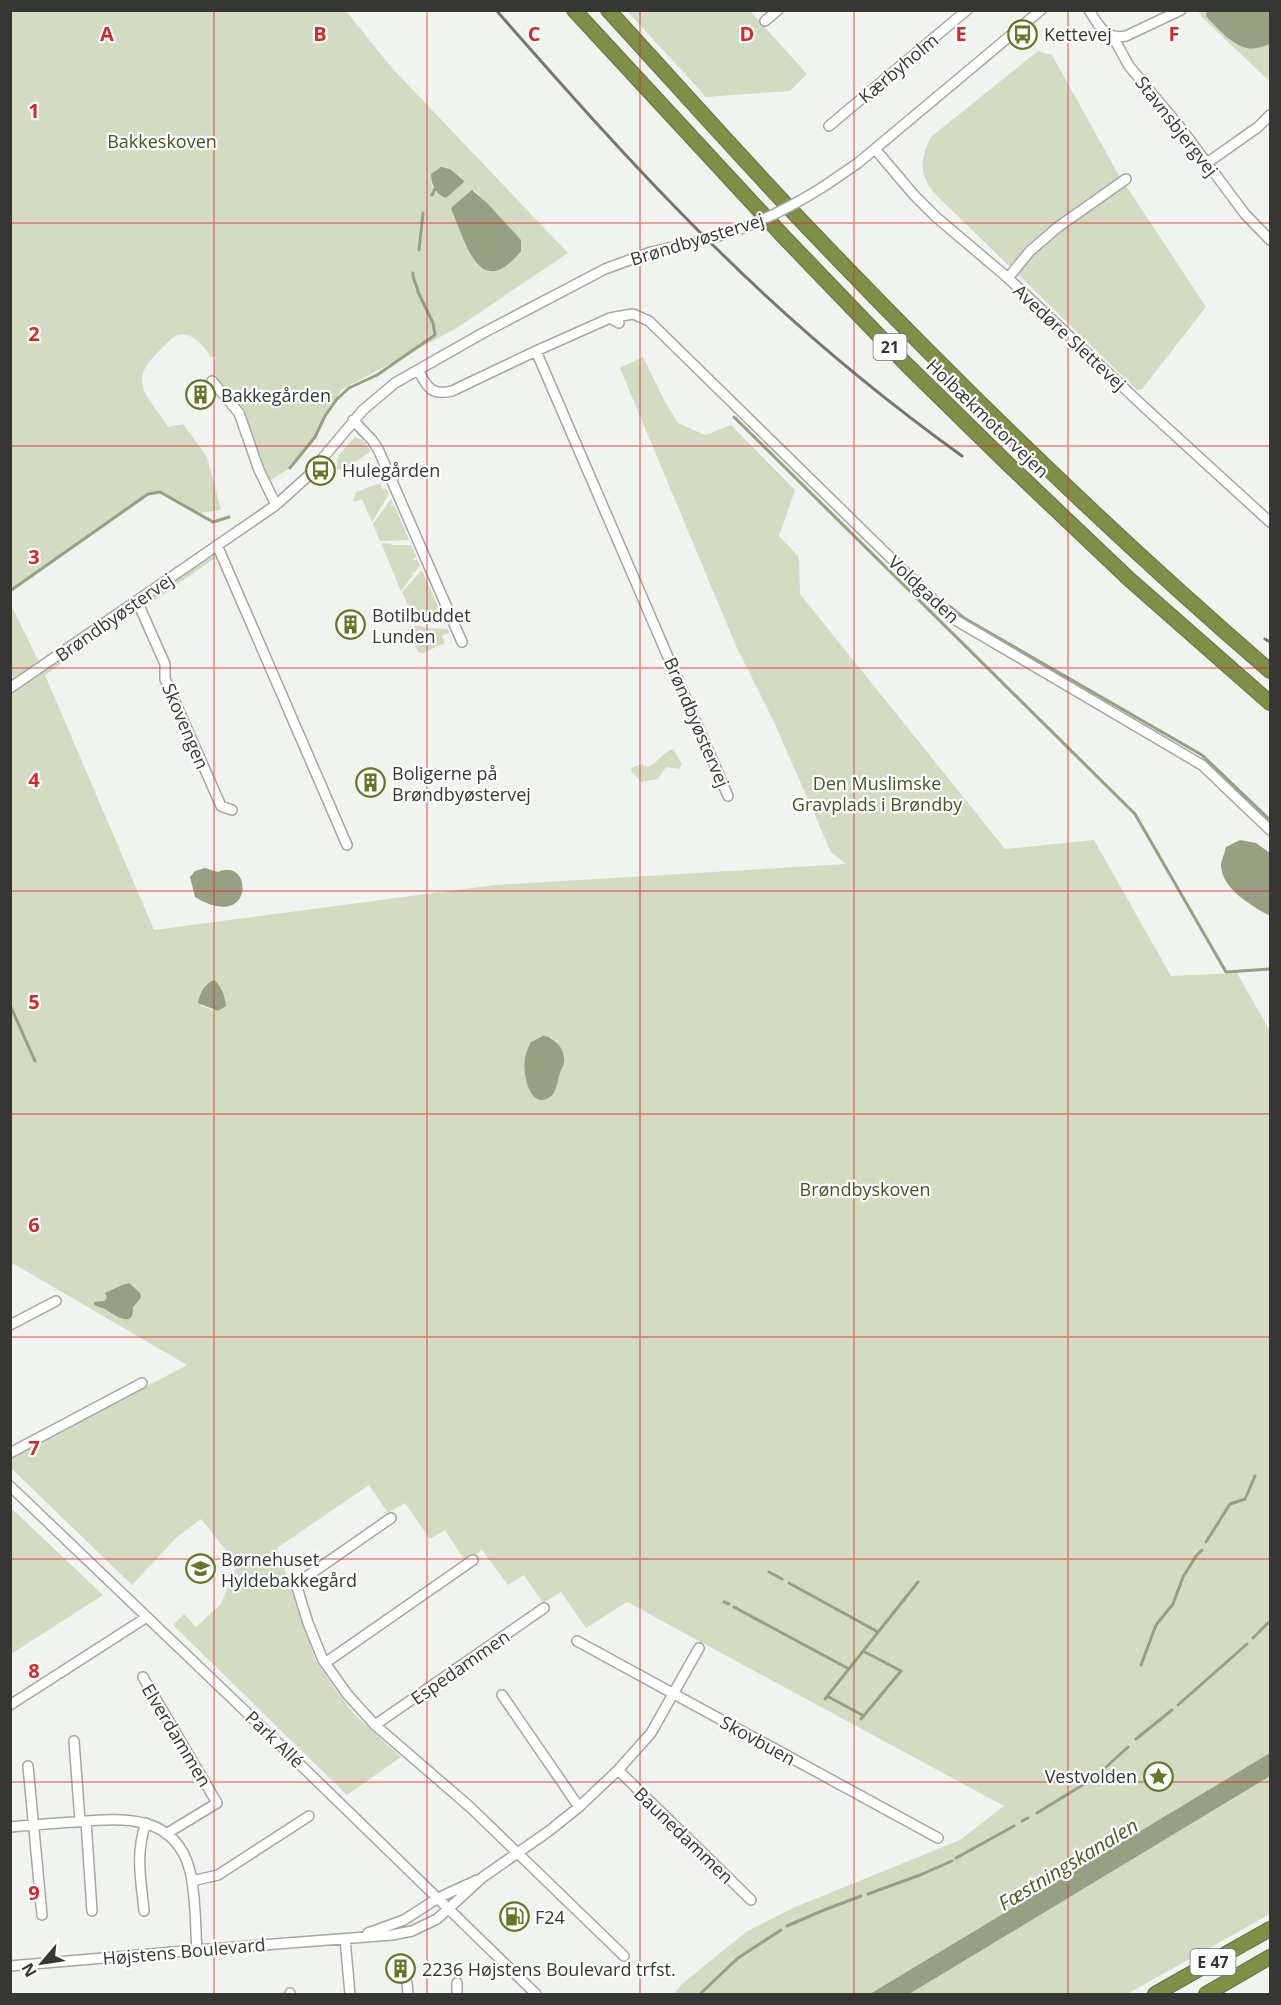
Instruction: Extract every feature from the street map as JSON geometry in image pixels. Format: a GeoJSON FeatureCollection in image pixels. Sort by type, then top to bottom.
{"type":"FeatureCollection","features":[{"type":"Feature","properties":{"kind":"highway","name":"Holbækmotorvejen"},"geometry":{"type":"LineString","coordinates":[[574,10],[783,236],[907,364],[1129,579],[1270,703]]}},
{"type":"Feature","properties":{"kind":"highway","name":"Holbækmotorvejen"},"geometry":{"type":"LineString","coordinates":[[608,10],[810,230],[928,351],[1025,447],[1145,560],[1270,671]]}},
{"type":"Feature","properties":{"kind":"highway"},"geometry":{"type":"LineString","coordinates":[[1182,1980],[1200,1960],[1270,1919]]}},
{"type":"Feature","properties":{"kind":"highway","name":"E 47"},"geometry":{"type":"LineString","coordinates":[[1155,1995],[1270,1929]]}},
{"type":"Feature","properties":{"kind":"highway","name":"E 47"},"geometry":{"type":"LineString","coordinates":[[1206,1995],[1270,1957]]}},
{"type":"Feature","properties":{"kind":"street"},"geometry":{"type":"LineString","coordinates":[[765,21],[778,10]]}},
{"type":"Feature","properties":{"kind":"street","name":"Kærbyholm"},"geometry":{"type":"LineString","coordinates":[[829,126],[968,10]]}},
{"type":"Feature","properties":{"kind":"street","name":"Brøndbyøstervej"},"geometry":{"type":"LineString","coordinates":[[10,688],[276,505],[307,477],[353,420],[394,383],[605,269],[651,252],[738,230],[770,218],[799,203],[875,149],[1041,10]]}},
{"type":"Feature","properties":{"kind":"street","name":"Stavnsbjergvej"},"geometry":{"type":"LineString","coordinates":[[1089,10],[1103,31],[1113,37],[1125,62],[1180,127],[1245,214],[1270,240]]}},
{"type":"Feature","properties":{"kind":"street"},"geometry":{"type":"LineString","coordinates":[[1113,37],[1126,36],[1166,14],[1181,10]]}},
{"type":"Feature","properties":{"kind":"street"},"geometry":{"type":"LineString","coordinates":[[1207,163],[1258,127],[1270,115]]}},
{"type":"Feature","properties":{"kind":"street","name":"Avedøre Slettevej"},"geometry":{"type":"LineString","coordinates":[[875,149],[936,217],[1008,278],[1270,522]]}},
{"type":"Feature","properties":{"kind":"street"},"geometry":{"type":"LineString","coordinates":[[1008,278],[1030,251],[1058,226],[1126,179]]}},
{"type":"Feature","properties":{"kind":"street","name":"Voldgaden"},"geometry":{"type":"LineString","coordinates":[[536,351],[633,314],[649,321],[952,618],[1202,765],[1270,830]]}},
{"type":"Feature","properties":{"kind":"street"},"geometry":{"type":"LineString","coordinates":[[418,370],[430,389],[445,393],[536,351]]}},
{"type":"Feature","properties":{"kind":"street","name":"Brøndbyøstervej"},"geometry":{"type":"LineString","coordinates":[[536,351],[728,796]]}},
{"type":"Feature","properties":{"kind":"street"},"geometry":{"type":"LineString","coordinates":[[212,381],[239,413],[259,470],[276,505]]}},
{"type":"Feature","properties":{"kind":"street"},"geometry":{"type":"LineString","coordinates":[[353,420],[378,449],[462,642]]}},
{"type":"Feature","properties":{"kind":"street"},"geometry":{"type":"LineString","coordinates":[[217,545],[347,845]]}},
{"type":"Feature","properties":{"kind":"street","name":"Skovengen"},"geometry":{"type":"LineString","coordinates":[[137,601],[165,664],[165,679],[221,806],[232,810]]}},
{"type":"Feature","properties":{"kind":"street"},"geometry":{"type":"LineString","coordinates":[[10,1325],[56,1301]]}},
{"type":"Feature","properties":{"kind":"street"},"geometry":{"type":"LineString","coordinates":[[10,1454],[142,1383]]}},
{"type":"Feature","properties":{"kind":"street","name":"Park Allé"},"geometry":{"type":"LineString","coordinates":[[10,1486],[450,1909],[536,1995]]}},
{"type":"Feature","properties":{"kind":"street"},"geometry":{"type":"LineString","coordinates":[[391,1518],[296,1584],[308,1623],[326,1663],[347,1694],[375,1725],[470,1807],[624,1956]]}},
{"type":"Feature","properties":{"kind":"street"},"geometry":{"type":"LineString","coordinates":[[326,1663],[474,1560]]}},
{"type":"Feature","properties":{"kind":"street","name":"Espedammen"},"geometry":{"type":"LineString","coordinates":[[375,1725],[544,1608]]}},
{"type":"Feature","properties":{"kind":"street"},"geometry":{"type":"LineString","coordinates":[[10,1705],[147,1617]]}},
{"type":"Feature","properties":{"kind":"street","name":"Skovbuen"},"geometry":{"type":"LineString","coordinates":[[577,1641],[938,1838]]}},
{"type":"Feature","properties":{"kind":"street"},"geometry":{"type":"LineString","coordinates":[[450,1909],[483,1877],[579,1807],[618,1770],[651,1733],[699,1648]]}},
{"type":"Feature","properties":{"kind":"street","name":"Elverdammen"},"geometry":{"type":"LineString","coordinates":[[143,1677],[217,1803],[166,1834]]}},
{"type":"Feature","properties":{"kind":"street"},"geometry":{"type":"LineString","coordinates":[[502,1695],[579,1807]]}},
{"type":"Feature","properties":{"kind":"street"},"geometry":{"type":"LineString","coordinates":[[74,1740],[92,1911]]}},
{"type":"Feature","properties":{"kind":"street"},"geometry":{"type":"LineString","coordinates":[[28,1766],[42,1915]]}},
{"type":"Feature","properties":{"kind":"street","name":"Baunedammen"},"geometry":{"type":"LineString","coordinates":[[618,1770],[751,1900]]}},
{"type":"Feature","properties":{"kind":"street"},"geometry":{"type":"LineString","coordinates":[[192,1881],[218,1875],[309,1816]]}},
{"type":"Feature","properties":{"kind":"street"},"geometry":{"type":"LineString","coordinates":[[10,1827],[118,1819],[146,1823],[166,1834],[181,1850],[192,1881],[198,1950]]}},
{"type":"Feature","properties":{"kind":"street"},"geometry":{"type":"LineString","coordinates":[[144,1911],[139,1850],[146,1823]]}},
{"type":"Feature","properties":{"kind":"street"},"geometry":{"type":"LineString","coordinates":[[438,1898],[483,1877]]}},
{"type":"Feature","properties":{"kind":"street","name":"Højstens Boulevard"},"geometry":{"type":"LineString","coordinates":[[358,1937],[404,1920],[438,1898]]}},
{"type":"Feature","properties":{"kind":"street","name":"Højstens Boulevard"},"geometry":{"type":"LineString","coordinates":[[10,1966],[392,1935],[412,1930],[437,1919],[450,1909]]}},
{"type":"Feature","properties":{"kind":"street"},"geometry":{"type":"LineString","coordinates":[[345,1939],[350,1995]]}},
{"type":"Feature","properties":{"kind":"street"},"geometry":{"type":"LineString","coordinates":[[407,1983],[408,1995]]}},
{"type":"Feature","properties":{"kind":"street"},"geometry":{"type":"LineString","coordinates":[[457,1983],[458,1995]]}},
{"type":"Feature","properties":{"kind":"green space","name":"Bakkeskoven"},"geometry":{"type":"Polygon","coordinates":[[[11,11],[346,11],[392,68],[568,253],[455,329],[341,390],[315,437],[297,461],[266,483],[250,433],[214,374],[216,357],[211,357],[200,343],[190,336],[174,337],[147,365],[142,377],[143,388],[168,427],[183,424],[207,457],[221,510],[200,513],[160,492],[148,494],[11,591],[11,11]],[[447,167],[431,175],[432,186],[436,192],[463,181],[447,167]],[[474,190],[451,209],[457,222],[521,240],[474,190]]]}},
{"type":"Feature","properties":{"kind":"green space"},"geometry":{"type":"Polygon","coordinates":[[[627,11],[750,11],[807,74],[790,91],[706,97],[627,11]]]}},
{"type":"Feature","properties":{"kind":"green space"},"geometry":{"type":"Polygon","coordinates":[[[1198,11],[1270,11],[1270,82],[1201,16],[1198,11]]]}},
{"type":"Feature","properties":{"kind":"green space"},"geometry":{"type":"Polygon","coordinates":[[[1038,51],[1052,55],[1117,172],[1206,307],[1142,389],[1137,390],[933,192],[925,178],[923,159],[931,137],[1038,51]]]}},
{"type":"Feature","properties":{"kind":"green space","name":"Brøndbyskoven"},"geometry":{"type":"Polygon","coordinates":[[[643,357],[678,423],[705,435],[731,425],[795,490],[779,536],[799,557],[800,594],[1005,849],[1094,840],[1171,976],[1237,973],[1270,1031],[1270,1914],[1127,1994],[674,1994],[682,1984],[746,1932],[793,1908],[960,1840],[1004,1806],[627,1602],[586,1628],[561,1592],[543,1603],[524,1575],[508,1585],[482,1550],[465,1561],[445,1530],[430,1539],[405,1503],[388,1513],[369,1485],[277,1548],[316,1661],[355,1715],[401,1757],[347,1795],[173,1625],[184,1614],[196,1627],[221,1604],[237,1564],[201,1519],[176,1538],[132,1585],[11,1468],[11,1458],[187,1365],[14,1264],[11,1265],[10,603],[43,670],[132,609],[138,611],[45,675],[154,930],[495,885],[846,864],[831,852],[774,722],[736,646],[620,368],[643,357]],[[217,983],[206,984],[201,1006],[213,1010],[225,1000],[217,983]],[[550,1037],[554,1092],[564,1056],[557,1041],[550,1037]]]}},
{"type":"Feature","properties":{"kind":"green space"},"geometry":{"type":"Polygon","coordinates":[[[355,437],[362,440],[371,451],[344,470],[337,469],[338,456],[355,437]]]}},
{"type":"Feature","properties":{"kind":"green space"},"geometry":{"type":"Polygon","coordinates":[[[380,483],[383,490],[386,488],[389,494],[372,522],[362,499],[353,501],[356,492],[380,483]]]}},
{"type":"Feature","properties":{"kind":"green space"},"geometry":{"type":"Polygon","coordinates":[[[391,499],[393,504],[390,505],[391,507],[394,505],[409,540],[380,541],[373,524],[391,499]]]}},
{"type":"Feature","properties":{"kind":"green space"},"geometry":{"type":"Polygon","coordinates":[[[381,543],[411,545],[417,558],[413,558],[415,561],[417,559],[420,565],[401,591],[381,543]]]}},
{"type":"Feature","properties":{"kind":"green space"},"geometry":{"type":"Polygon","coordinates":[[[210,556],[215,558],[145,607],[146,600],[210,556]]]}},
{"type":"Feature","properties":{"kind":"green space"},"geometry":{"type":"Polygon","coordinates":[[[422,570],[440,611],[436,611],[437,614],[440,612],[445,624],[416,623],[402,592],[422,570]]]}},
{"type":"Feature","properties":{"kind":"green space"},"geometry":{"type":"Polygon","coordinates":[[[417,625],[448,629],[449,633],[442,636],[445,643],[423,653],[418,652],[407,630],[417,625]]]}},
{"type":"Feature","properties":{"kind":"green space"},"geometry":{"type":"Polygon","coordinates":[[[673,749],[682,764],[679,769],[666,767],[658,779],[641,782],[631,771],[632,768],[641,764],[649,767],[673,749]]]}},
{"type":"Feature","properties":{"kind":"green space"},"geometry":{"type":"Polygon","coordinates":[[[11,1508],[103,1595],[10,1654],[11,1508]]]}},
{"type":"Feature","properties":{"kind":"shaded area"},"geometry":{"type":"Polygon","coordinates":[[[1207,11],[1270,11],[1270,44],[1259,48],[1241,46],[1225,35],[1206,16],[1207,11]]]}},
{"type":"Feature","properties":{"kind":"shaded area"},"geometry":{"type":"Polygon","coordinates":[[[441,167],[450,169],[464,181],[446,198],[437,192],[431,178],[431,174],[441,167]]]}},
{"type":"Feature","properties":{"kind":"shaded area"},"geometry":{"type":"Polygon","coordinates":[[[472,190],[521,240],[521,251],[507,265],[494,271],[484,269],[476,262],[451,209],[472,190]]]}},
{"type":"Feature","properties":{"kind":"shaded area"},"geometry":{"type":"Polygon","coordinates":[[[1240,840],[1256,843],[1270,853],[1270,916],[1239,896],[1223,874],[1221,864],[1226,847],[1240,840]]]}},
{"type":"Feature","properties":{"kind":"shaded area"},"geometry":{"type":"Polygon","coordinates":[[[205,868],[218,872],[230,870],[238,874],[242,882],[242,892],[238,901],[229,906],[215,906],[195,897],[190,877],[195,871],[205,868]]]}},
{"type":"Feature","properties":{"kind":"shaded area"},"geometry":{"type":"Polygon","coordinates":[[[214,980],[221,989],[226,1002],[226,1006],[218,1011],[198,1003],[203,989],[214,980]]]}},
{"type":"Feature","properties":{"kind":"shaded area"},"geometry":{"type":"Polygon","coordinates":[[[543,1036],[559,1045],[564,1063],[554,1093],[545,1100],[541,1100],[534,1096],[529,1088],[524,1064],[531,1042],[543,1036]]]}},
{"type":"Feature","properties":{"kind":"shaded area"},"geometry":{"type":"Polygon","coordinates":[[[129,1283],[140,1293],[141,1298],[133,1307],[133,1313],[128,1319],[94,1305],[94,1302],[104,1301],[107,1298],[105,1293],[129,1283]]]}},
{"type":"Feature","properties":{"kind":"shaded area"},"geometry":{"type":"Polygon","coordinates":[[[1270,1753],[1270,1776],[909,1994],[870,1994],[1270,1753]]]}},
{"type":"Feature","properties":{"kind":"waterway"},"geometry":{"type":"LineString","coordinates":[[432,195],[435,189]]}},
{"type":"Feature","properties":{"kind":"waterway"},"geometry":{"type":"LineString","coordinates":[[419,250],[423,213]]}},
{"type":"Feature","properties":{"kind":"waterway"},"geometry":{"type":"LineString","coordinates":[[290,468],[315,437],[325,416],[337,399],[349,388],[377,375],[435,335],[433,323],[418,292],[413,273]]}},
{"type":"Feature","properties":{"kind":"waterway"},"geometry":{"type":"LineString","coordinates":[[734,417],[1135,814],[1226,972],[1270,969]]}},
{"type":"Feature","properties":{"kind":"waterway"},"geometry":{"type":"LineString","coordinates":[[10,591],[148,494],[160,492],[213,522],[229,517]]}},
{"type":"Feature","properties":{"kind":"waterway"},"geometry":{"type":"LineString","coordinates":[[949,606],[964,618],[1202,755],[1270,820]]}},
{"type":"Feature","properties":{"kind":"waterway"},"geometry":{"type":"LineString","coordinates":[[10,1005],[35,1061]]}},
{"type":"Feature","properties":{"kind":"waterway"},"geometry":{"type":"LineString","coordinates":[[1206,1542],[1230,1504],[1245,1499],[1255,1476]]}},
{"type":"Feature","properties":{"kind":"waterway"},"geometry":{"type":"LineString","coordinates":[[1141,1665],[1156,1625],[1173,1604],[1183,1577],[1202,1550]]}},
{"type":"Feature","properties":{"kind":"waterway"},"geometry":{"type":"LineString","coordinates":[[769,1572],[782,1579]]}},
{"type":"Feature","properties":{"kind":"waterway"},"geometry":{"type":"LineString","coordinates":[[825,1699],[918,1582]]}},
{"type":"Feature","properties":{"kind":"waterway"},"geometry":{"type":"LineString","coordinates":[[789,1583],[878,1632]]}},
{"type":"Feature","properties":{"kind":"waterway"},"geometry":{"type":"LineString","coordinates":[[724,1602],[729,1604]]}},
{"type":"Feature","properties":{"kind":"waterway"},"geometry":{"type":"LineString","coordinates":[[734,1607],[849,1669]]}},
{"type":"Feature","properties":{"kind":"waterway"},"geometry":{"type":"LineString","coordinates":[[1253,1638],[1270,1621]]}},
{"type":"Feature","properties":{"kind":"waterway"},"geometry":{"type":"LineString","coordinates":[[1178,1705],[1247,1644]]}},
{"type":"Feature","properties":{"kind":"waterway"},"geometry":{"type":"LineString","coordinates":[[861,1719],[901,1671],[863,1651]]}},
{"type":"Feature","properties":{"kind":"waterway"},"geometry":{"type":"LineString","coordinates":[[827,1696],[864,1716]]}},
{"type":"Feature","properties":{"kind":"waterway"},"geometry":{"type":"LineString","coordinates":[[1136,1739],[1172,1710]]}},
{"type":"Feature","properties":{"kind":"waterway"},"geometry":{"type":"LineString","coordinates":[[1037,1813],[1094,1778],[1128,1747]]}},
{"type":"Feature","properties":{"kind":"waterway"},"geometry":{"type":"LineString","coordinates":[[1022,1821],[1028,1818]]}},
{"type":"Feature","properties":{"kind":"waterway"},"geometry":{"type":"LineString","coordinates":[[956,1858],[1014,1826]]}},
{"type":"Feature","properties":{"kind":"waterway"},"geometry":{"type":"LineString","coordinates":[[868,1894],[952,1861]]}},
{"type":"Feature","properties":{"kind":"waterway"},"geometry":{"type":"LineString","coordinates":[[787,1926],[861,1896]]}},
{"type":"Feature","properties":{"kind":"waterway"},"geometry":{"type":"LineString","coordinates":[[700,1994],[738,1958],[781,1930]]}},
{"type":"Feature","properties":{"kind":"railway"},"geometry":{"type":"LineString","coordinates":[[496,10],[633,163],[748,279],[837,358],[962,456]]}},
{"type":"Feature","properties":{"kind":"railway"},"geometry":{"type":"LineString","coordinates":[[1265,639],[1270,642]]}},
{"type":"Feature","properties":{"kind":"place","name":"Kettevej"},"geometry":{"type":"Point","coordinates":[1023,34]}},
{"type":"Feature","properties":{"kind":"place","name":"Bakkegården"},"geometry":{"type":"Point","coordinates":[200,395]}},
{"type":"Feature","properties":{"kind":"place","name":"Hulegården"},"geometry":{"type":"Point","coordinates":[321,470]}},
{"type":"Feature","properties":{"kind":"place","name":"Botilbuddet Lunden"},"geometry":{"type":"Point","coordinates":[351,625]}},
{"type":"Feature","properties":{"kind":"place","name":"Boligerne på Brøndbyøstervej"},"geometry":{"type":"Point","coordinates":[371,783]}},
{"type":"Feature","properties":{"kind":"place","name":"Børnehuset Hyldebakkegård"},"geometry":{"type":"Point","coordinates":[200,1569]}},
{"type":"Feature","properties":{"kind":"place","name":"Vestvolden"},"geometry":{"type":"Point","coordinates":[1158,1776]}},
{"type":"Feature","properties":{"kind":"place","name":"F24"},"geometry":{"type":"Point","coordinates":[514,1917]}},
{"type":"Feature","properties":{"kind":"place","name":"2236 Højstens Boulevard trfst."},"geometry":{"type":"Point","coordinates":[401,1969]}},
{"type":"Feature","properties":{"kind":"park label","name":"Den Muslimske Gravplads i Brøndby"},"geometry":{"type":"Point","coordinates":[877,793]}},
{"type":"Feature","properties":{"kind":"water label","name":"Fæstningskanalen"},"geometry":{"type":"Point","coordinates":[1068,1864]}}]}
